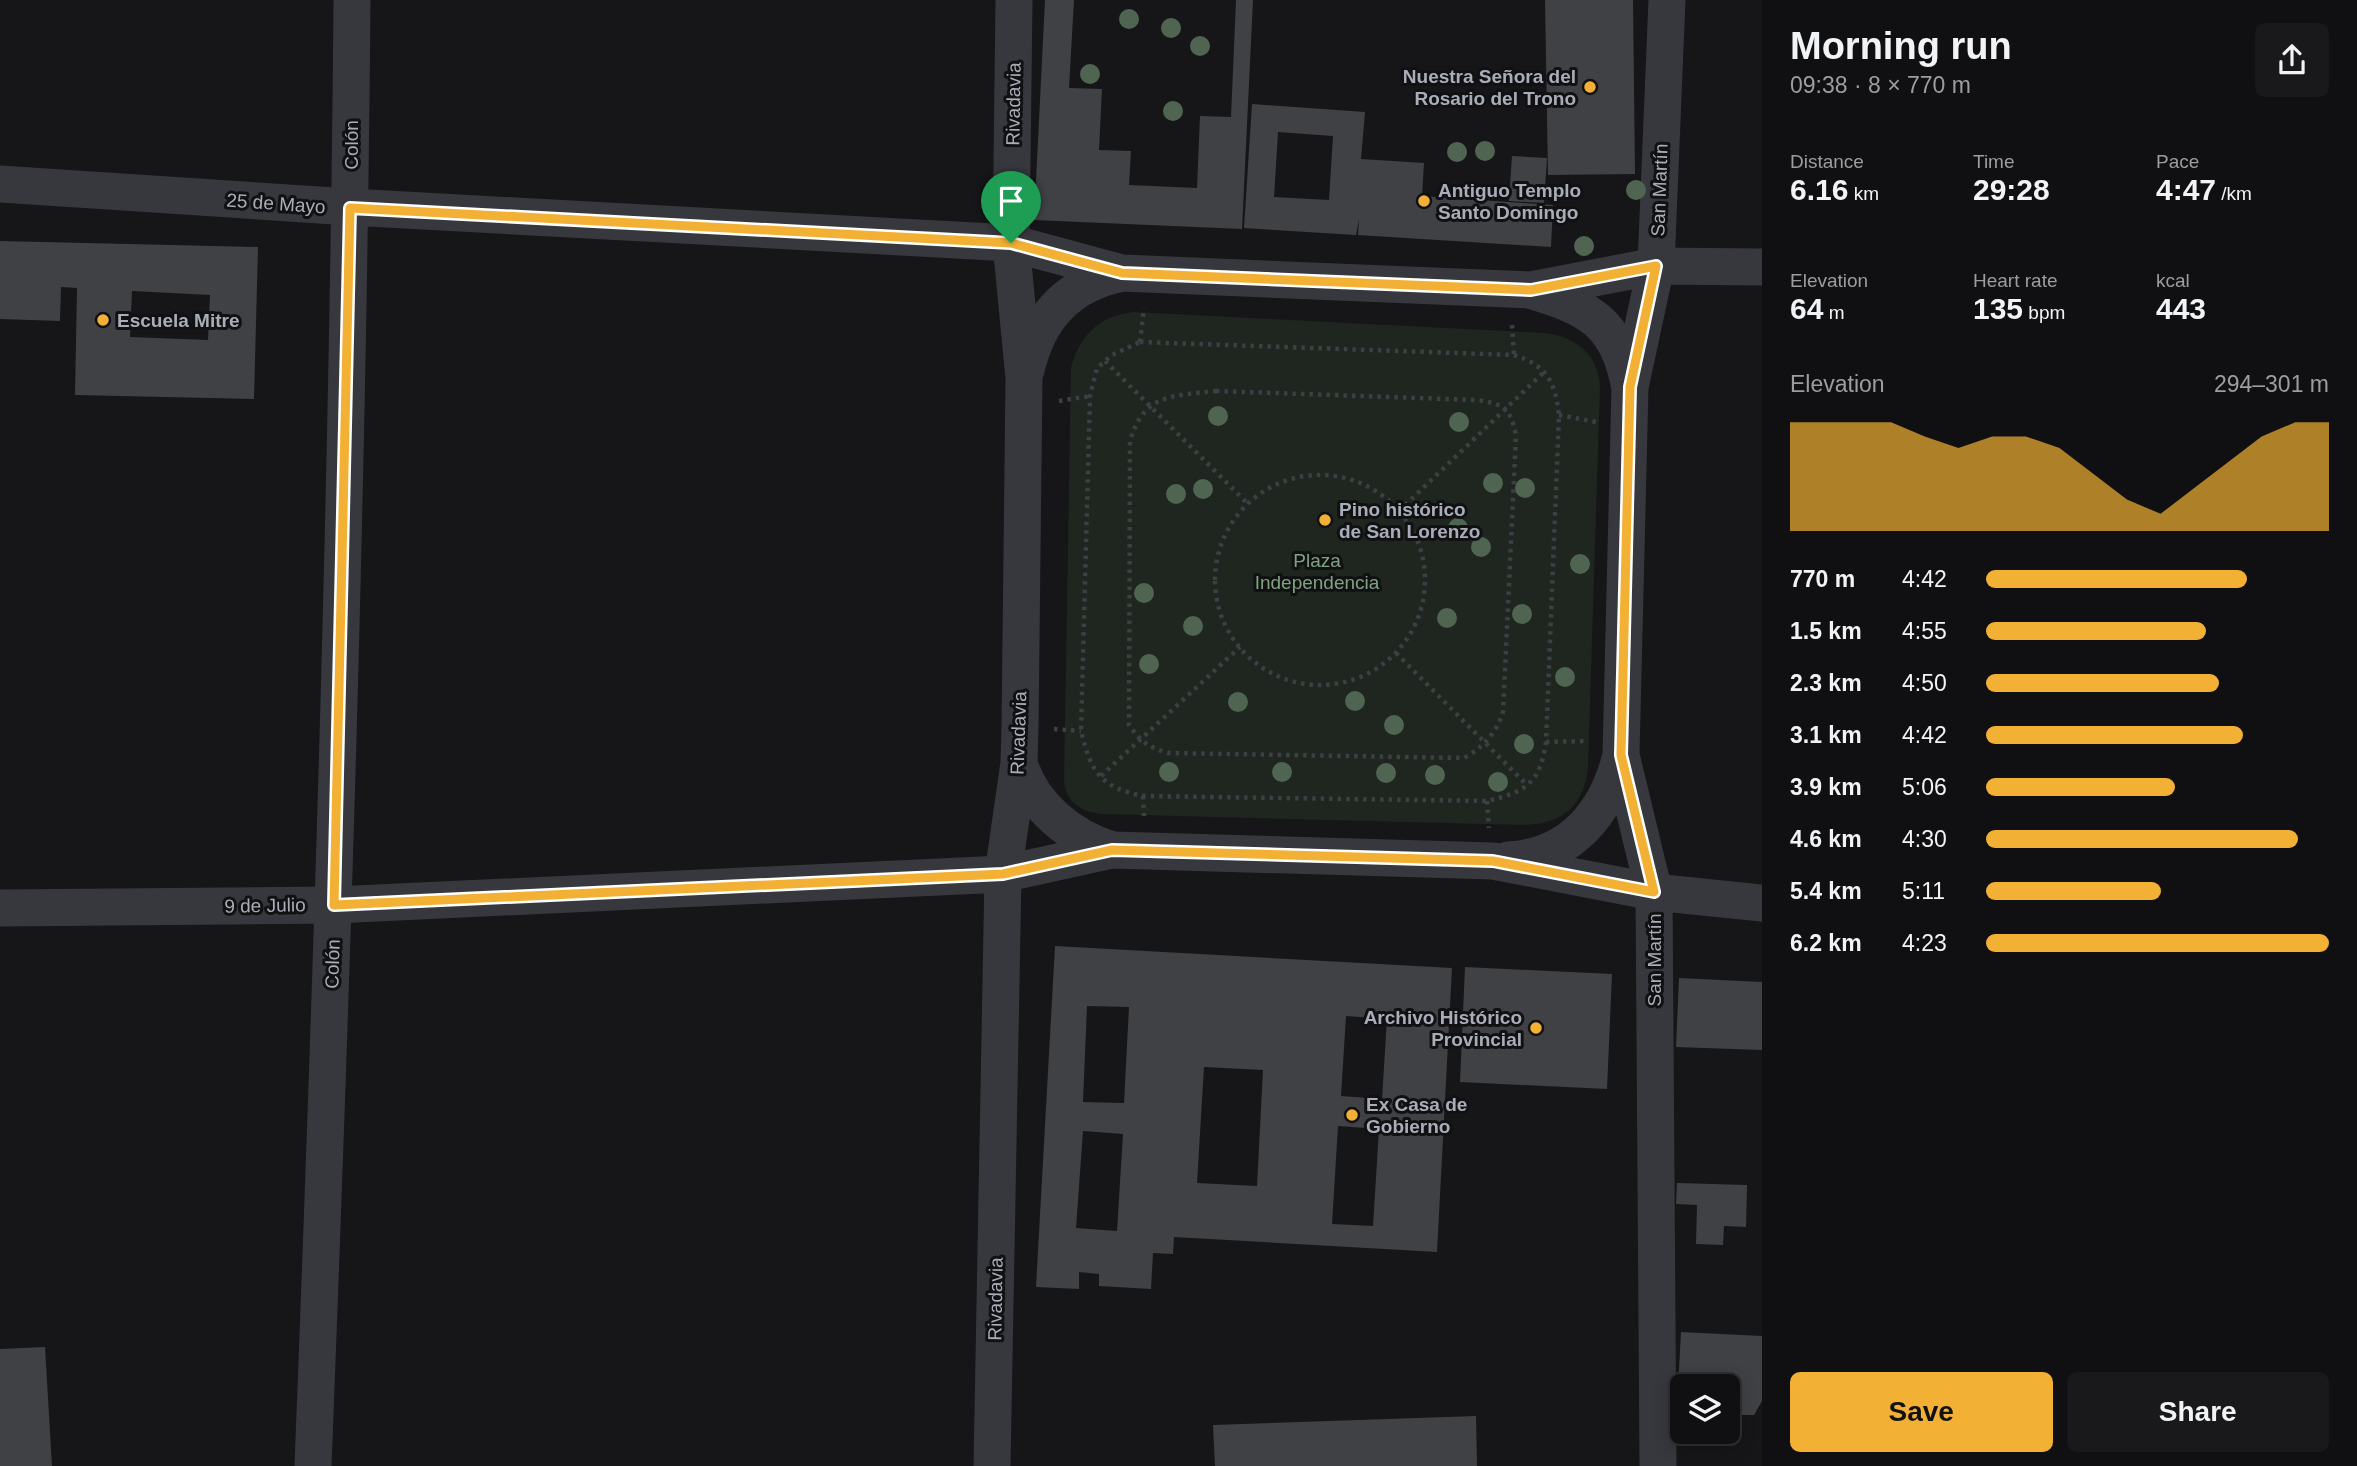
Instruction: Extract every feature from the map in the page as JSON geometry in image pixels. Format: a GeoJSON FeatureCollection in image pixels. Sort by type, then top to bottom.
{"type":"FeatureCollection","features":[{"type":"Feature","properties":{"kind":"street","name":"Colón"},"geometry":{"type":"LineString","coordinates":[[313,1466],[334,905],[350,208],[352,0]]}},
{"type":"Feature","properties":{"kind":"street","name":"Rivadavia"},"geometry":{"type":"LineString","coordinates":[[992,1466],[1003,874],[1019,762],[1024,378],[1011,243],[1014,0]]}},
{"type":"Feature","properties":{"kind":"street","name":"San Martín"},"geometry":{"type":"LineString","coordinates":[[1658,1466],[1654,892],[1621,755],[1630,387],[1656,266],[1667,0]]}},
{"type":"Feature","properties":{"kind":"street","name":"25 de Mayo"},"geometry":{"type":"LineString","coordinates":[[0,184],[350,208],[1011,243],[1122,273],[1531,290],[1656,266],[1762,267]]}},
{"type":"Feature","properties":{"kind":"street"},"geometry":{"type":"LineString","coordinates":[[1024,378],[1028,359],[1042,326],[1067,296],[1101,277],[1122,273]]}},
{"type":"Feature","properties":{"kind":"street"},"geometry":{"type":"LineString","coordinates":[[1531,290],[1579,308],[1607,329],[1624,359],[1630,387]]}},
{"type":"Feature","properties":{"kind":"street","name":"9 de Julio"},"geometry":{"type":"LineString","coordinates":[[0,908],[334,905],[1003,874],[1112,850],[1493,861],[1533,857],[1572,838],[1589,822],[1607,796],[1621,755]]}},
{"type":"Feature","properties":{"kind":"street"},"geometry":{"type":"LineString","coordinates":[[1019,762],[1028,786],[1053,816],[1081,837],[1112,850]]}},
{"type":"Feature","properties":{"kind":"street","name":"9 de Julio"},"geometry":{"type":"LineString","coordinates":[[1493,861],[1654,892],[1762,903]]}},
{"type":"Feature","properties":{"kind":"path"},"geometry":{"type":"LineString","coordinates":[[1140,342],[1514,355],[1534,361],[1549,376],[1557,395],[1559,415],[1546,742],[1544,760],[1538,774],[1514,795],[1487,800],[1143,796],[1121,791],[1101,776],[1088,760],[1081,731],[1090,396],[1097,368],[1105,361],[1140,342]]}},
{"type":"Feature","properties":{"kind":"path"},"geometry":{"type":"LineString","coordinates":[[1105,361],[1247,503]]}},
{"type":"Feature","properties":{"kind":"path"},"geometry":{"type":"LineString","coordinates":[[1399,511],[1544,372]]}},
{"type":"Feature","properties":{"kind":"path"},"geometry":{"type":"LineString","coordinates":[[1216,391],[1476,400],[1498,403],[1505,409],[1511,414],[1516,435],[1503,712],[1499,726],[1482,747],[1464,758],[1168,753],[1140,740],[1129,725],[1130,441],[1133,429],[1145,409],[1167,396],[1216,391]]}},
{"type":"Feature","properties":{"kind":"path"},"geometry":{"type":"LineString","coordinates":[[1309,475],[1345,477],[1378,492],[1405,516],[1422,548],[1427,584],[1420,617],[1404,646],[1379,668],[1348,682],[1318,686],[1282,679],[1253,662],[1230,637],[1217,606],[1214,570],[1224,535],[1247,503],[1274,485],[1309,475]]}},
{"type":"Feature","properties":{"kind":"path"},"geometry":{"type":"LineString","coordinates":[[1101,776],[1240,647]]}},
{"type":"Feature","properties":{"kind":"path"},"geometry":{"type":"LineString","coordinates":[[1396,653],[1527,785]]}},
{"type":"Feature","properties":{"kind":"green space","name":"Plaza Independencia"},"geometry":{"type":"Polygon","coordinates":[[[1133,312],[1544,333],[1566,338],[1590,356],[1600,386],[1588,768],[1582,793],[1569,810],[1549,821],[1524,825],[1101,814],[1087,811],[1071,800],[1064,781],[1071,368],[1079,346],[1092,330],[1110,318],[1133,312]]]}},
{"type":"Feature","properties":{"kind":"building"},"geometry":{"type":"Polygon","coordinates":[[[1045,0],[1074,0],[1069,88],[1102,89],[1099,150],[1131,151],[1129,185],[1197,188],[1200,116],[1231,117],[1236,0],[1253,0],[1242,229],[1034,220],[1045,0]]]}},
{"type":"Feature","properties":{"kind":"building","name":"Nuestra Señora del Rosario del Trono"},"geometry":{"type":"Polygon","coordinates":[[[1545,0],[1633,0],[1635,174],[1548,175],[1545,0]]]}},
{"type":"Feature","properties":{"kind":"building"},"geometry":{"type":"Polygon","coordinates":[[[1252,104],[1365,112],[1361,159],[1424,163],[1422,196],[1553,205],[1551,247],[1358,235],[1359,219],[1356,235],[1244,228],[1252,104]],[[1278,132],[1274,197],[1329,200],[1333,136],[1278,132]]]}},
{"type":"Feature","properties":{"kind":"building"},"geometry":{"type":"Polygon","coordinates":[[[1512,156],[1547,158],[1544,203],[1509,201],[1512,156]]]}},
{"type":"Feature","properties":{"kind":"building","name":"Escuela Mitre"},"geometry":{"type":"Polygon","coordinates":[[[0,241],[258,247],[254,399],[75,395],[77,288],[61,287],[60,321],[0,319],[0,241]],[[132,291],[130,337],[208,340],[210,295],[132,291]]]}},
{"type":"Feature","properties":{"kind":"building","name":"Ex Casa de Gobierno"},"geometry":{"type":"Polygon","coordinates":[[[1055,946],[1452,968],[1437,1252],[1174,1237],[1173,1254],[1153,1253],[1151,1289],[1099,1286],[1099,1274],[1079,1272],[1079,1289],[1036,1287],[1055,946]],[[1087,1006],[1083,1102],[1124,1103],[1129,1007],[1087,1006]],[[1346,1016],[1341,1096],[1382,1099],[1387,1019],[1346,1016]],[[1204,1067],[1197,1183],[1257,1186],[1263,1070],[1204,1067]],[[1338,1126],[1332,1224],[1373,1226],[1379,1129],[1338,1126]],[[1083,1131],[1076,1228],[1117,1231],[1123,1134],[1083,1131]]]}},
{"type":"Feature","properties":{"kind":"building","name":"Archivo Histórico Provincial"},"geometry":{"type":"Polygon","coordinates":[[[1465,967],[1612,974],[1607,1089],[1460,1082],[1465,967]]]}},
{"type":"Feature","properties":{"kind":"building"},"geometry":{"type":"Polygon","coordinates":[[[1679,978],[1762,982],[1762,1050],[1676,1047],[1679,978]]]}},
{"type":"Feature","properties":{"kind":"building"},"geometry":{"type":"Polygon","coordinates":[[[1677,1183],[1747,1185],[1746,1227],[1724,1226],[1723,1245],[1696,1244],[1697,1205],[1676,1204],[1677,1183]]]}},
{"type":"Feature","properties":{"kind":"building"},"geometry":{"type":"Polygon","coordinates":[[[1681,1332],[1762,1336],[1762,1401],[1754,1415],[1740,1415],[1740,1374],[1679,1374],[1681,1332]]]}},
{"type":"Feature","properties":{"kind":"building"},"geometry":{"type":"Polygon","coordinates":[[[45,1347],[52,1466],[0,1466],[0,1349],[45,1347]]]}},
{"type":"Feature","properties":{"kind":"building"},"geometry":{"type":"Polygon","coordinates":[[[1476,1416],[1477,1466],[1215,1466],[1213,1425],[1476,1416]]]}},
{"type":"Feature","properties":{"kind":"place","name":"Nuestra Señora del Rosario del Trono"},"geometry":{"type":"Point","coordinates":[1590,87]}},
{"type":"Feature","properties":{"kind":"place","name":"Antiguo Templo Santo Domingo"},"geometry":{"type":"Point","coordinates":[1424,201]}},
{"type":"Feature","properties":{"kind":"place","name":"Escuela Mitre"},"geometry":{"type":"Point","coordinates":[103,320]}},
{"type":"Feature","properties":{"kind":"place","name":"Pino histórico de San Lorenzo"},"geometry":{"type":"Point","coordinates":[1325,520]}},
{"type":"Feature","properties":{"kind":"place","name":"Archivo Histórico Provincial"},"geometry":{"type":"Point","coordinates":[1536,1028]}},
{"type":"Feature","properties":{"kind":"place","name":"Ex Casa de Gobierno"},"geometry":{"type":"Point","coordinates":[1352,1115]}},
{"type":"Feature","properties":{"kind":"route"},"geometry":{"type":"LineString","coordinates":[[350,208],[1011,243],[1122,273],[1531,290],[1656,266],[1630,387],[1621,755],[1654,892],[1493,861],[1112,850],[1003,874],[334,905],[350,208]]}}]}
